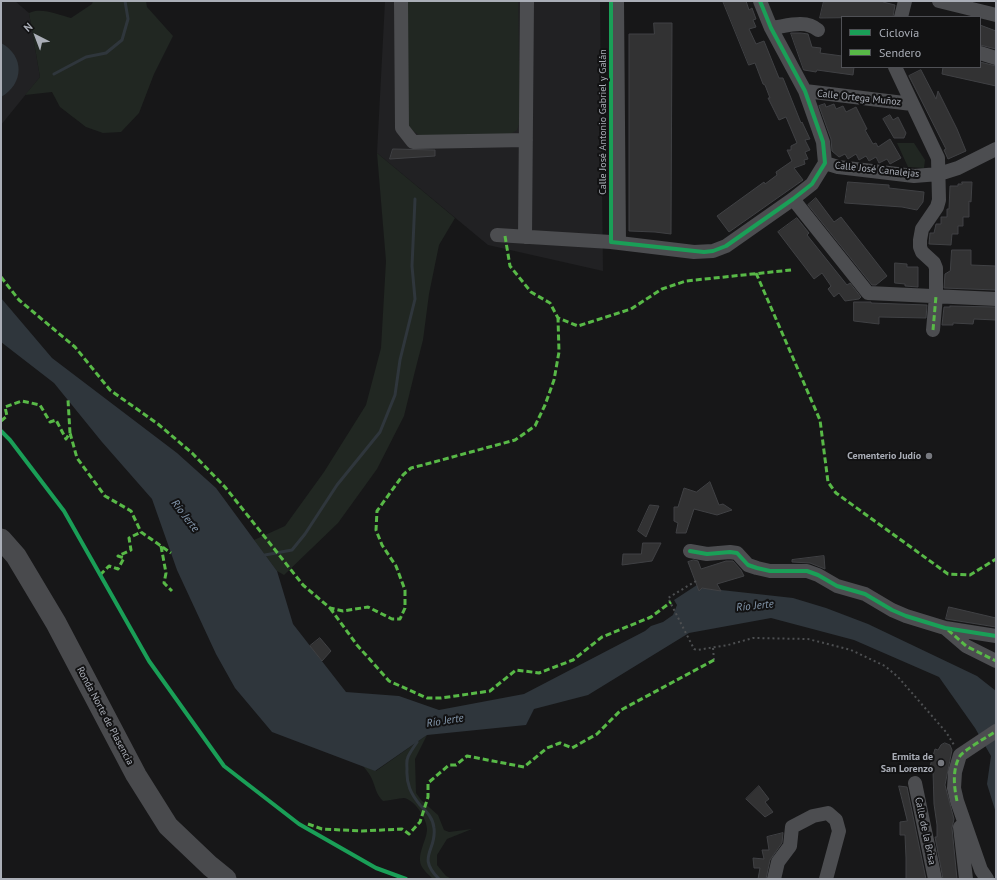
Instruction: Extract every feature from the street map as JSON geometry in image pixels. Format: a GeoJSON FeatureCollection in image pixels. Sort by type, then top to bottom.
{"type":"FeatureCollection","features":[{"type":"Feature","properties":{"kind":"highway","name":"Ronda Norte de Plasencia"},"geometry":{"type":"LineString","coordinates":[[1,539],[20,562],[56,623],[136,775],[168,826],[226,879]]}},
{"type":"Feature","properties":{"kind":"street"},"geometry":{"type":"LineString","coordinates":[[401,1],[402,128],[413,142],[526,140]]}},
{"type":"Feature","properties":{"kind":"street"},"geometry":{"type":"LineString","coordinates":[[525,237],[526,1]]}},
{"type":"Feature","properties":{"kind":"street","name":"Calle José Antonio Gabriel y Galán"},"geometry":{"type":"LineString","coordinates":[[611,1],[615,243]]}},
{"type":"Feature","properties":{"kind":"street","name":"Calle José Antonio Gabriel y Galán"},"geometry":{"type":"LineString","coordinates":[[615,243],[617,1]]}},
{"type":"Feature","properties":{"kind":"street"},"geometry":{"type":"LineString","coordinates":[[497,235],[615,243],[694,252],[713,251],[726,246],[812,184],[825,163],[823,142],[805,92],[771,28],[760,1]]}},
{"type":"Feature","properties":{"kind":"street"},"geometry":{"type":"LineString","coordinates":[[901,16],[905,1]]}},
{"type":"Feature","properties":{"kind":"street"},"geometry":{"type":"LineString","coordinates":[[939,1],[977,14],[996,15]]}},
{"type":"Feature","properties":{"kind":"street"},"geometry":{"type":"LineString","coordinates":[[771,28],[801,24],[812,25],[818,30]]}},
{"type":"Feature","properties":{"kind":"street"},"geometry":{"type":"LineString","coordinates":[[981,53],[996,58]]}},
{"type":"Feature","properties":{"kind":"street"},"geometry":{"type":"LineString","coordinates":[[895,68],[938,158],[939,200],[937,207],[922,229],[920,240],[922,252],[934,263],[936,268],[936,296],[933,330]]}},
{"type":"Feature","properties":{"kind":"street","name":"Calle Ortega Muñoz"},"geometry":{"type":"LineString","coordinates":[[805,92],[912,104]]}},
{"type":"Feature","properties":{"kind":"street","name":"Calle José Canalejas"},"geometry":{"type":"LineString","coordinates":[[825,163],[838,167],[914,176],[939,174],[958,168],[996,149]]}},
{"type":"Feature","properties":{"kind":"street"},"geometry":{"type":"LineString","coordinates":[[793,199],[868,293],[996,299]]}},
{"type":"Feature","properties":{"kind":"street"},"geometry":{"type":"LineString","coordinates":[[690,551],[707,554],[730,552],[737,553],[748,565],[770,571],[807,571],[818,575],[836,586],[865,594],[892,610],[906,616],[945,628],[996,636]]}},
{"type":"Feature","properties":{"kind":"street"},"geometry":{"type":"LineString","coordinates":[[945,628],[966,646],[996,661]]}},
{"type":"Feature","properties":{"kind":"street"},"geometry":{"type":"LineString","coordinates":[[987,879],[981,870],[957,801],[954,788],[955,772],[960,755],[996,731]]}},
{"type":"Feature","properties":{"kind":"street","name":"Calle de la Brisa"},"geometry":{"type":"LineString","coordinates":[[915,783],[935,879]]}},
{"type":"Feature","properties":{"kind":"street"},"geometry":{"type":"LineString","coordinates":[[957,801],[966,879]]}},
{"type":"Feature","properties":{"kind":"street"},"geometry":{"type":"LineString","coordinates":[[774,879],[778,862],[790,846],[792,827],[813,816],[828,813],[836,820],[839,831],[826,879]]}},
{"type":"Feature","properties":{"kind":"path"},"geometry":{"type":"LineString","coordinates":[[696,581],[668,598],[693,647],[697,650],[728,645],[753,638],[808,639],[851,650],[885,666],[898,677],[946,732],[960,755]]}},
{"type":"Feature","properties":{"kind":"path"},"geometry":{"type":"LineString","coordinates":[[713,648],[714,660]]}},
{"type":"Feature","properties":{"kind":"shaded area"},"geometry":{"type":"Polygon","coordinates":[[[1,1],[15,1],[29,13],[40,77],[1,125],[1,1]]]}},
{"type":"Feature","properties":{"kind":"shaded area"},"geometry":{"type":"Polygon","coordinates":[[[93,1],[146,1],[147,7],[173,36],[154,74],[139,113],[121,132],[103,133],[86,127],[60,107],[52,92],[25,95],[40,77],[29,13],[34,11],[45,11],[71,18],[92,4],[93,1]]]}},
{"type":"Feature","properties":{"kind":"shaded area"},"geometry":{"type":"Polygon","coordinates":[[[385,1],[600,1],[603,271],[488,245],[377,153],[385,1]]]}},
{"type":"Feature","properties":{"kind":"shaded area"},"geometry":{"type":"Polygon","coordinates":[[[408,1],[518,1],[520,121],[517,130],[509,135],[419,135],[408,127],[408,1]]]}},
{"type":"Feature","properties":{"kind":"shaded area"},"geometry":{"type":"Polygon","coordinates":[[[897,143],[914,143],[925,160],[924,168],[908,167],[897,143]]]}},
{"type":"Feature","properties":{"kind":"shaded area"},"geometry":{"type":"Polygon","coordinates":[[[377,153],[455,218],[439,245],[429,294],[423,340],[404,416],[377,469],[338,523],[284,575],[277,571],[254,540],[285,526],[324,472],[366,405],[381,348],[386,261],[377,153]]]}},
{"type":"Feature","properties":{"kind":"shaded area"},"geometry":{"type":"Polygon","coordinates":[[[427,735],[415,759],[416,793],[421,800],[438,815],[444,830],[449,832],[472,829],[447,839],[437,855],[437,865],[446,876],[452,879],[433,879],[421,865],[420,856],[426,838],[427,829],[425,820],[420,810],[408,799],[404,798],[383,801],[377,793],[370,776],[363,766],[376,771],[427,735]]]}},
{"type":"Feature","properties":{"kind":"water"},"geometry":{"type":"Polygon","coordinates":[[[1,43],[14,55],[18,62],[19,70],[14,85],[1,97],[1,43]]]}},
{"type":"Feature","properties":{"kind":"water","name":"Río Jerte"},"geometry":{"type":"Polygon","coordinates":[[[1,298],[52,358],[177,453],[216,488],[277,571],[293,624],[346,692],[399,696],[439,710],[524,694],[645,631],[651,626],[663,622],[673,615],[677,605],[674,600],[697,585],[699,590],[703,588],[793,598],[826,608],[868,624],[977,676],[996,691],[996,813],[987,784],[991,756],[975,728],[939,677],[854,640],[771,618],[689,633],[588,695],[534,709],[526,725],[427,735],[375,771],[272,732],[235,688],[216,654],[177,570],[152,499],[102,442],[54,383],[1,342],[1,298]]]}},
{"type":"Feature","properties":{"kind":"building"},"geometry":{"type":"Polygon","coordinates":[[[723,1],[746,1],[749,10],[752,8],[756,19],[753,20],[756,27],[749,29],[756,44],[764,41],[779,78],[783,78],[801,123],[802,122],[810,139],[805,140],[810,150],[805,152],[808,159],[804,160],[805,164],[794,168],[803,180],[729,232],[717,216],[764,182],[765,184],[777,175],[776,172],[792,161],[787,150],[791,150],[791,146],[797,143],[786,117],[779,120],[768,98],[770,98],[755,63],[749,65],[723,1]]]}},
{"type":"Feature","properties":{"kind":"building"},"geometry":{"type":"Polygon","coordinates":[[[824,1],[884,1],[883,2],[895,5],[893,16],[841,16],[841,18],[820,18],[824,1]]]}},
{"type":"Feature","properties":{"kind":"building"},"geometry":{"type":"Polygon","coordinates":[[[654,23],[672,23],[671,234],[629,231],[629,34],[654,34],[654,23]]]}},
{"type":"Feature","properties":{"kind":"building"},"geometry":{"type":"Polygon","coordinates":[[[981,25],[996,31],[996,49],[981,45],[981,25]]]}},
{"type":"Feature","properties":{"kind":"building"},"geometry":{"type":"Polygon","coordinates":[[[791,33],[808,34],[812,47],[821,48],[820,53],[841,56],[841,68],[854,68],[853,75],[817,70],[816,72],[804,70],[791,33]]]}},
{"type":"Feature","properties":{"kind":"building"},"geometry":{"type":"Polygon","coordinates":[[[981,62],[996,66],[996,86],[942,74],[943,68],[981,68],[981,62]]]}},
{"type":"Feature","properties":{"kind":"building"},"geometry":{"type":"Polygon","coordinates":[[[921,70],[936,99],[938,91],[966,151],[948,159],[944,150],[946,149],[909,76],[921,70]]]}},
{"type":"Feature","properties":{"kind":"building"},"geometry":{"type":"Polygon","coordinates":[[[825,104],[826,107],[834,104],[836,109],[843,106],[846,112],[856,107],[867,129],[865,130],[873,144],[876,143],[878,147],[890,139],[901,158],[890,164],[887,159],[879,163],[876,157],[869,161],[866,156],[859,160],[856,154],[848,159],[845,154],[839,157],[832,151],[831,139],[819,106],[825,104]]]}},
{"type":"Feature","properties":{"kind":"building"},"geometry":{"type":"Polygon","coordinates":[[[890,115],[893,120],[898,117],[906,133],[904,138],[894,138],[883,119],[890,115]]]}},
{"type":"Feature","properties":{"kind":"building"},"geometry":{"type":"Polygon","coordinates":[[[393,149],[435,150],[435,156],[390,159],[393,149]]]}},
{"type":"Feature","properties":{"kind":"building"},"geometry":{"type":"Polygon","coordinates":[[[848,182],[889,185],[889,188],[924,192],[923,202],[917,210],[902,207],[845,203],[848,182]]]}},
{"type":"Feature","properties":{"kind":"building"},"geometry":{"type":"Polygon","coordinates":[[[962,182],[972,182],[971,202],[969,201],[969,217],[963,217],[963,226],[958,226],[958,234],[952,234],[951,245],[929,244],[930,233],[934,233],[936,224],[941,224],[941,217],[947,217],[947,209],[949,209],[950,186],[958,186],[958,184],[962,184],[962,182]]]}},
{"type":"Feature","properties":{"kind":"building"},"geometry":{"type":"Polygon","coordinates":[[[816,198],[834,222],[841,217],[887,276],[876,285],[872,285],[808,205],[816,198]]]}},
{"type":"Feature","properties":{"kind":"building"},"geometry":{"type":"Polygon","coordinates":[[[797,218],[809,233],[807,235],[847,285],[850,283],[861,297],[859,299],[845,301],[839,293],[834,297],[828,289],[831,286],[822,273],[814,279],[794,253],[778,232],[797,218]]]}},
{"type":"Feature","properties":{"kind":"building"},"geometry":{"type":"Polygon","coordinates":[[[952,250],[971,250],[971,265],[996,266],[996,290],[944,288],[945,274],[950,271],[952,250]]]}},
{"type":"Feature","properties":{"kind":"building"},"geometry":{"type":"Polygon","coordinates":[[[895,263],[907,264],[907,267],[918,267],[918,287],[905,286],[905,284],[895,283],[895,263]]]}},
{"type":"Feature","properties":{"kind":"building"},"geometry":{"type":"Polygon","coordinates":[[[854,302],[927,305],[926,318],[879,317],[879,324],[854,321],[854,302]]]}},
{"type":"Feature","properties":{"kind":"building"},"geometry":{"type":"Polygon","coordinates":[[[944,307],[996,307],[996,320],[974,319],[973,324],[953,323],[953,325],[942,325],[944,307]]]}},
{"type":"Feature","properties":{"kind":"building"},"geometry":{"type":"Polygon","coordinates":[[[710,482],[719,505],[723,504],[732,510],[717,515],[694,509],[686,533],[676,533],[678,523],[674,521],[674,507],[678,507],[684,488],[696,492],[710,482]]]}},
{"type":"Feature","properties":{"kind":"building"},"geometry":{"type":"Polygon","coordinates":[[[650,505],[659,506],[646,537],[638,531],[650,505]]]}},
{"type":"Feature","properties":{"kind":"building"},"geometry":{"type":"Polygon","coordinates":[[[643,543],[661,543],[652,561],[622,565],[623,554],[641,554],[643,543]]]}},
{"type":"Feature","properties":{"kind":"building"},"geometry":{"type":"Polygon","coordinates":[[[824,556],[825,569],[810,563],[792,562],[792,560],[824,556]]]}},
{"type":"Feature","properties":{"kind":"building"},"geometry":{"type":"Polygon","coordinates":[[[694,560],[698,561],[701,569],[726,561],[733,561],[744,576],[717,584],[721,591],[702,588],[699,591],[688,562],[694,560]]]}},
{"type":"Feature","properties":{"kind":"building"},"geometry":{"type":"Polygon","coordinates":[[[949,607],[996,618],[996,627],[946,619],[949,607]]]}},
{"type":"Feature","properties":{"kind":"building"},"geometry":{"type":"Polygon","coordinates":[[[320,638],[331,651],[322,661],[310,646],[320,638]]]}},
{"type":"Feature","properties":{"kind":"building"},"geometry":{"type":"Polygon","coordinates":[[[945,743],[950,745],[952,750],[945,785],[954,819],[952,828],[957,879],[943,879],[935,837],[937,837],[937,825],[934,804],[933,771],[929,770],[935,749],[938,750],[941,745],[945,743]]]}},
{"type":"Feature","properties":{"kind":"building"},"geometry":{"type":"Polygon","coordinates":[[[759,786],[769,799],[765,802],[773,812],[765,817],[746,799],[759,786]]]}},
{"type":"Feature","properties":{"kind":"building"},"geometry":{"type":"Polygon","coordinates":[[[899,786],[907,787],[926,879],[906,879],[905,835],[900,835],[900,822],[907,821],[899,786]]]}},
{"type":"Feature","properties":{"kind":"building"},"geometry":{"type":"Polygon","coordinates":[[[783,833],[782,843],[770,860],[766,879],[758,879],[760,868],[754,868],[753,858],[764,859],[762,850],[769,850],[767,837],[783,833]]]}},
{"type":"Feature","properties":{"kind":"waterway"},"geometry":{"type":"LineString","coordinates":[[54,74],[86,57],[106,53],[122,40],[128,19],[125,1]]}},
{"type":"Feature","properties":{"kind":"waterway"},"geometry":{"type":"LineString","coordinates":[[265,555],[292,550],[305,534],[337,485],[380,432],[395,395],[400,360],[415,299],[412,266],[415,199]]}},
{"type":"Feature","properties":{"kind":"waterway"},"geometry":{"type":"LineString","coordinates":[[417,742],[407,759],[407,779],[414,797],[432,821],[434,836],[428,859],[432,871],[439,879]]}},
{"type":"Feature","properties":{"kind":"marked path"},"geometry":{"type":"LineString","coordinates":[[505,236],[510,266],[531,292],[550,303],[558,318],[578,326],[631,309],[662,289],[686,281],[791,270]]}},
{"type":"Feature","properties":{"kind":"marked path"},"geometry":{"type":"LineString","coordinates":[[756,273],[820,420],[828,482],[836,493],[948,574],[970,575],[996,559]]}},
{"type":"Feature","properties":{"kind":"marked path"},"geometry":{"type":"LineString","coordinates":[[1,277],[19,300],[75,347],[110,390],[158,424],[192,453],[225,487],[303,585],[330,608],[343,611],[368,607],[392,619],[400,619],[405,608],[405,590],[396,566],[382,545],[376,530],[377,511],[403,475],[411,468],[515,440],[535,426],[545,405],[554,380],[559,352],[558,318]]}},
{"type":"Feature","properties":{"kind":"marked path"},"geometry":{"type":"LineString","coordinates":[[933,330],[936,296]]}},
{"type":"Feature","properties":{"kind":"marked path"},"geometry":{"type":"LineString","coordinates":[[1,421],[7,416],[5,407],[22,401],[40,405],[50,422],[56,420],[66,439],[70,433],[68,400]]}},
{"type":"Feature","properties":{"kind":"marked path"},"geometry":{"type":"LineString","coordinates":[[70,433],[77,458],[105,496],[131,511],[141,532],[171,553]]}},
{"type":"Feature","properties":{"kind":"marked path"},"geometry":{"type":"LineString","coordinates":[[100,575],[109,566],[118,569],[124,558],[118,556],[131,550],[129,538],[141,532]]}},
{"type":"Feature","properties":{"kind":"marked path"},"geometry":{"type":"LineString","coordinates":[[161,546],[166,573],[164,583],[172,591]]}},
{"type":"Feature","properties":{"kind":"marked path"},"geometry":{"type":"LineString","coordinates":[[330,608],[357,645],[389,681],[427,698],[441,698],[490,691],[516,670],[539,673],[573,660],[602,637],[651,617],[671,602]]}},
{"type":"Feature","properties":{"kind":"marked path"},"geometry":{"type":"LineString","coordinates":[[948,630],[966,646],[996,661]]}},
{"type":"Feature","properties":{"kind":"marked path"},"geometry":{"type":"LineString","coordinates":[[308,824],[322,829],[362,831],[402,829],[409,834],[420,822],[428,797],[428,783],[449,765],[456,765],[467,756],[524,767],[547,748],[560,743],[572,748],[597,734],[621,710],[714,660]]}},
{"type":"Feature","properties":{"kind":"marked path"},"geometry":{"type":"LineString","coordinates":[[957,801],[955,784],[957,761],[962,753],[996,731]]}},
{"type":"Feature","properties":{"kind":"cycle path"},"geometry":{"type":"LineString","coordinates":[[611,1],[611,242],[704,252],[713,251],[726,246],[793,199],[812,184],[825,163],[823,142],[805,91],[771,28],[760,1]]}},
{"type":"Feature","properties":{"kind":"cycle path"},"geometry":{"type":"LineString","coordinates":[[1,431],[10,440],[64,511],[149,661],[224,766],[299,824],[376,868],[406,879]]}},
{"type":"Feature","properties":{"kind":"cycle path"},"geometry":{"type":"LineString","coordinates":[[690,551],[707,554],[730,552],[737,553],[748,565],[770,571],[807,571],[818,575],[837,586],[865,594],[892,610],[906,616],[945,628],[996,636]]}},
{"type":"Feature","properties":{"kind":"place","name":"Cementerio Judío"},"geometry":{"type":"Point","coordinates":[929,456]}},
{"type":"Feature","properties":{"kind":"place","name":"Ermita de San Lorenzo"},"geometry":{"type":"Point","coordinates":[941,763]}}]}
